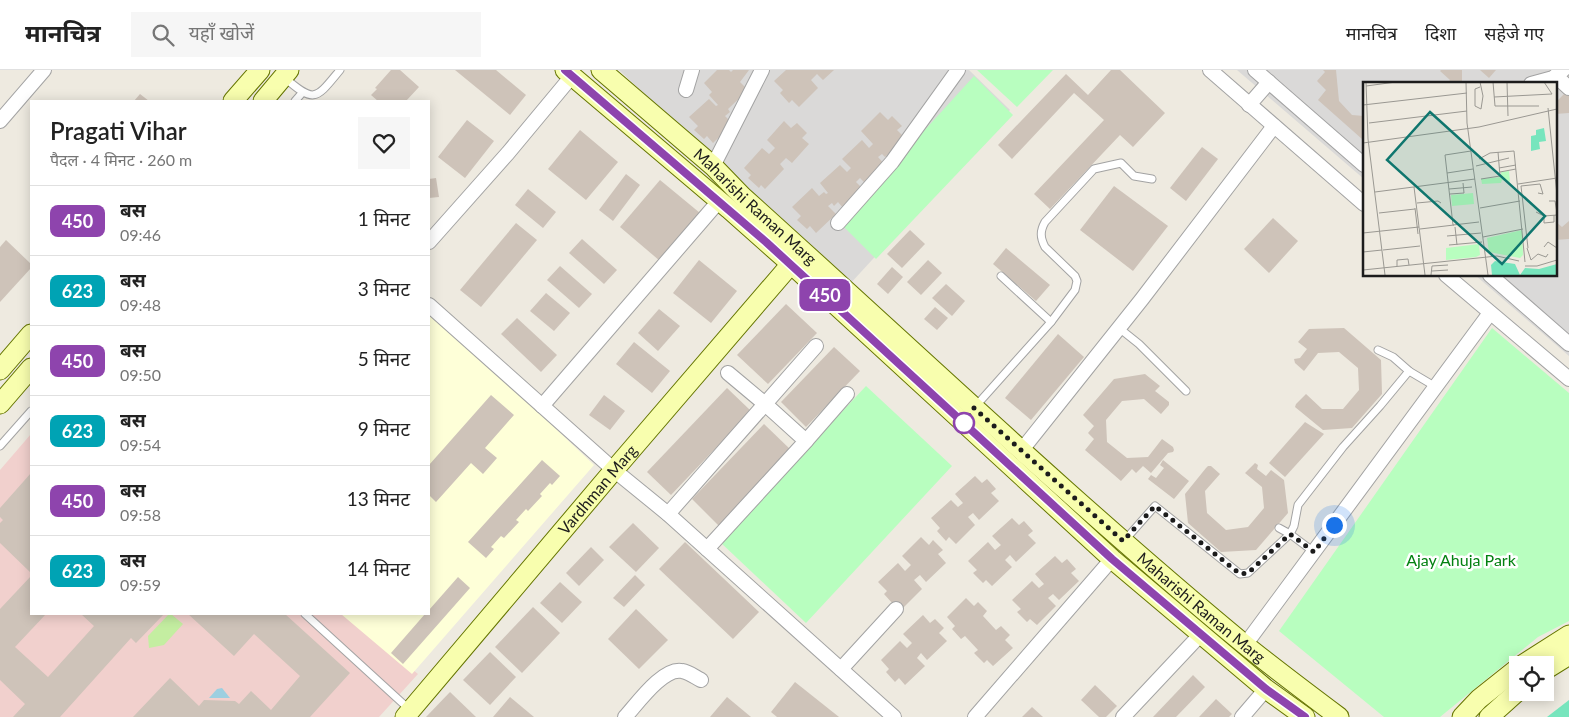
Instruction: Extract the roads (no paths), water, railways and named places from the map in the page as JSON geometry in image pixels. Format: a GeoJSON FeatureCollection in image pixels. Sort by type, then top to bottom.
{"type":"FeatureCollection","features":[{"type":"Feature","properties":{"kind":"main road"},"geometry":{"type":"LineString","coordinates":[[234,100],[260,70]]}},
{"type":"Feature","properties":{"kind":"main road","name":"Maharishi Raman Marg"},"geometry":{"type":"LineString","coordinates":[[601,70],[713,166],[742,196],[1021,451],[1123,541],[1245,645],[1339,717]]}},
{"type":"Feature","properties":{"kind":"main road"},"geometry":{"type":"LineString","coordinates":[[264,100],[287,73]]}},
{"type":"Feature","properties":{"kind":"main road","name":"Maharishi Raman Marg"},"geometry":{"type":"LineString","coordinates":[[568,73],[792,264],[1112,559],[1266,689],[1304,717]]}},
{"type":"Feature","properties":{"kind":"main road","name":"Vardhman Marg"},"geometry":{"type":"LineString","coordinates":[[408,714],[614,470],[792,264]]}},
{"type":"Feature","properties":{"kind":"main road"},"geometry":{"type":"LineString","coordinates":[[0,370],[30,335]]}},
{"type":"Feature","properties":{"kind":"main road"},"geometry":{"type":"LineString","coordinates":[[0,404],[30,369]]}},
{"type":"Feature","properties":{"kind":"main road"},"geometry":{"type":"LineString","coordinates":[[1536,656],[1569,635]]}},
{"type":"Feature","properties":{"kind":"main road"},"geometry":{"type":"LineString","coordinates":[[1554,664],[1569,655]]}},
{"type":"Feature","properties":{"kind":"main road"},"geometry":{"type":"LineString","coordinates":[[1462,717],[1479,699],[1509,675]]}},
{"type":"Feature","properties":{"kind":"main road"},"geometry":{"type":"LineString","coordinates":[[1489,717],[1509,699]]}},
{"type":"Feature","properties":{"kind":"street"},"geometry":{"type":"LineString","coordinates":[[0,121],[44,70]]}},
{"type":"Feature","properties":{"kind":"street"},"geometry":{"type":"LineString","coordinates":[[686,90],[692,70]]}},
{"type":"Feature","properties":{"kind":"street"},"geometry":{"type":"LineString","coordinates":[[713,166],[762,70]]}},
{"type":"Feature","properties":{"kind":"street"},"geometry":{"type":"LineString","coordinates":[[838,223],[892,162],[958,70]]}},
{"type":"Feature","properties":{"kind":"street"},"geometry":{"type":"LineString","coordinates":[[1210,70],[1363,203]]}},
{"type":"Feature","properties":{"kind":"street"},"geometry":{"type":"LineString","coordinates":[[1255,70],[1363,164]]}},
{"type":"Feature","properties":{"kind":"street"},"geometry":{"type":"LineString","coordinates":[[430,241],[508,153],[568,73]]}},
{"type":"Feature","properties":{"kind":"street"},"geometry":{"type":"LineString","coordinates":[[1536,82],[1560,73],[1569,88]]}},
{"type":"Feature","properties":{"kind":"street"},"geometry":{"type":"LineString","coordinates":[[1249,104],[1269,82]]}},
{"type":"Feature","properties":{"kind":"street"},"geometry":{"type":"LineString","coordinates":[[1021,451],[1119,328],[1274,126]]}},
{"type":"Feature","properties":{"kind":"street"},"geometry":{"type":"LineString","coordinates":[[542,406],[719,200]]}},
{"type":"Feature","properties":{"kind":"street"},"geometry":{"type":"LineString","coordinates":[[1447,276],[1569,379]]}},
{"type":"Feature","properties":{"kind":"street"},"geometry":{"type":"LineString","coordinates":[[1491,276],[1569,344]]}},
{"type":"Feature","properties":{"kind":"street"},"geometry":{"type":"LineString","coordinates":[[430,306],[614,470],[668,514],[894,717]]}},
{"type":"Feature","properties":{"kind":"street"},"geometry":{"type":"LineString","coordinates":[[1245,645],[1490,313]]}},
{"type":"Feature","properties":{"kind":"street"},"geometry":{"type":"LineString","coordinates":[[668,514],[816,346]]}},
{"type":"Feature","properties":{"kind":"street"},"geometry":{"type":"LineString","coordinates":[[728,373],[766,404],[806,441]]}},
{"type":"Feature","properties":{"kind":"street"},"geometry":{"type":"LineString","coordinates":[[706,549],[847,394]]}},
{"type":"Feature","properties":{"kind":"street"},"geometry":{"type":"LineString","coordinates":[[975,717],[1112,559]]}},
{"type":"Feature","properties":{"kind":"street"},"geometry":{"type":"LineString","coordinates":[[841,669],[896,609]]}},
{"type":"Feature","properties":{"kind":"street"},"geometry":{"type":"LineString","coordinates":[[1123,717],[1201,634]]}},
{"type":"Feature","properties":{"kind":"street"},"geometry":{"type":"LineString","coordinates":[[625,717],[663,676],[672,672],[682,671],[701,680]]}},
{"type":"Feature","properties":{"kind":"street"},"geometry":{"type":"LineString","coordinates":[[1242,717],[1266,689]]}},
{"type":"Feature","properties":{"kind":"lane"},"geometry":{"type":"LineString","coordinates":[[287,73],[302,92],[311,96],[321,93],[340,70]]}},
{"type":"Feature","properties":{"kind":"lane"},"geometry":{"type":"LineString","coordinates":[[296,100],[302,92]]}},
{"type":"Feature","properties":{"kind":"lane"},"geometry":{"type":"LineString","coordinates":[[974,408],[1051,322],[1075,290],[1077,281],[1072,272],[1045,247],[1042,241],[1041,229],[1045,222],[1094,169],[1120,164],[1134,176],[1152,179]]}},
{"type":"Feature","properties":{"kind":"lane"},"geometry":{"type":"LineString","coordinates":[[1001,276],[1051,322]]}},
{"type":"Feature","properties":{"kind":"lane"},"geometry":{"type":"LineString","coordinates":[[1119,328],[1139,344],[1186,392]]}},
{"type":"Feature","properties":{"kind":"lane"},"geometry":{"type":"LineString","coordinates":[[1378,350],[1436,386]]}},
{"type":"Feature","properties":{"kind":"lane"},"geometry":{"type":"LineString","coordinates":[[1123,541],[1155,506],[1240,574],[1248,573],[1290,534],[1294,526],[1298,504],[1337,454],[1409,370]]}},
{"type":"Feature","properties":{"kind":"lane"},"geometry":{"type":"LineString","coordinates":[[0,446],[30,412]]}},
{"type":"Feature","properties":{"kind":"lane"},"geometry":{"type":"LineString","coordinates":[[1279,528],[1314,552]]}},
{"type":"Feature","properties":{"kind":"lane"},"geometry":{"type":"LineString","coordinates":[[306,615],[408,714]]}},
{"type":"Feature","properties":{"kind":"water"},"geometry":{"type":"Polygon","coordinates":[[[222,688],[230,698],[209,698],[217,689],[222,688]]]}},
{"type":"Feature","properties":{"kind":"park label","name":"Ajay Ahuja Park"},"geometry":{"type":"Point","coordinates":[1461,560]}}]}
